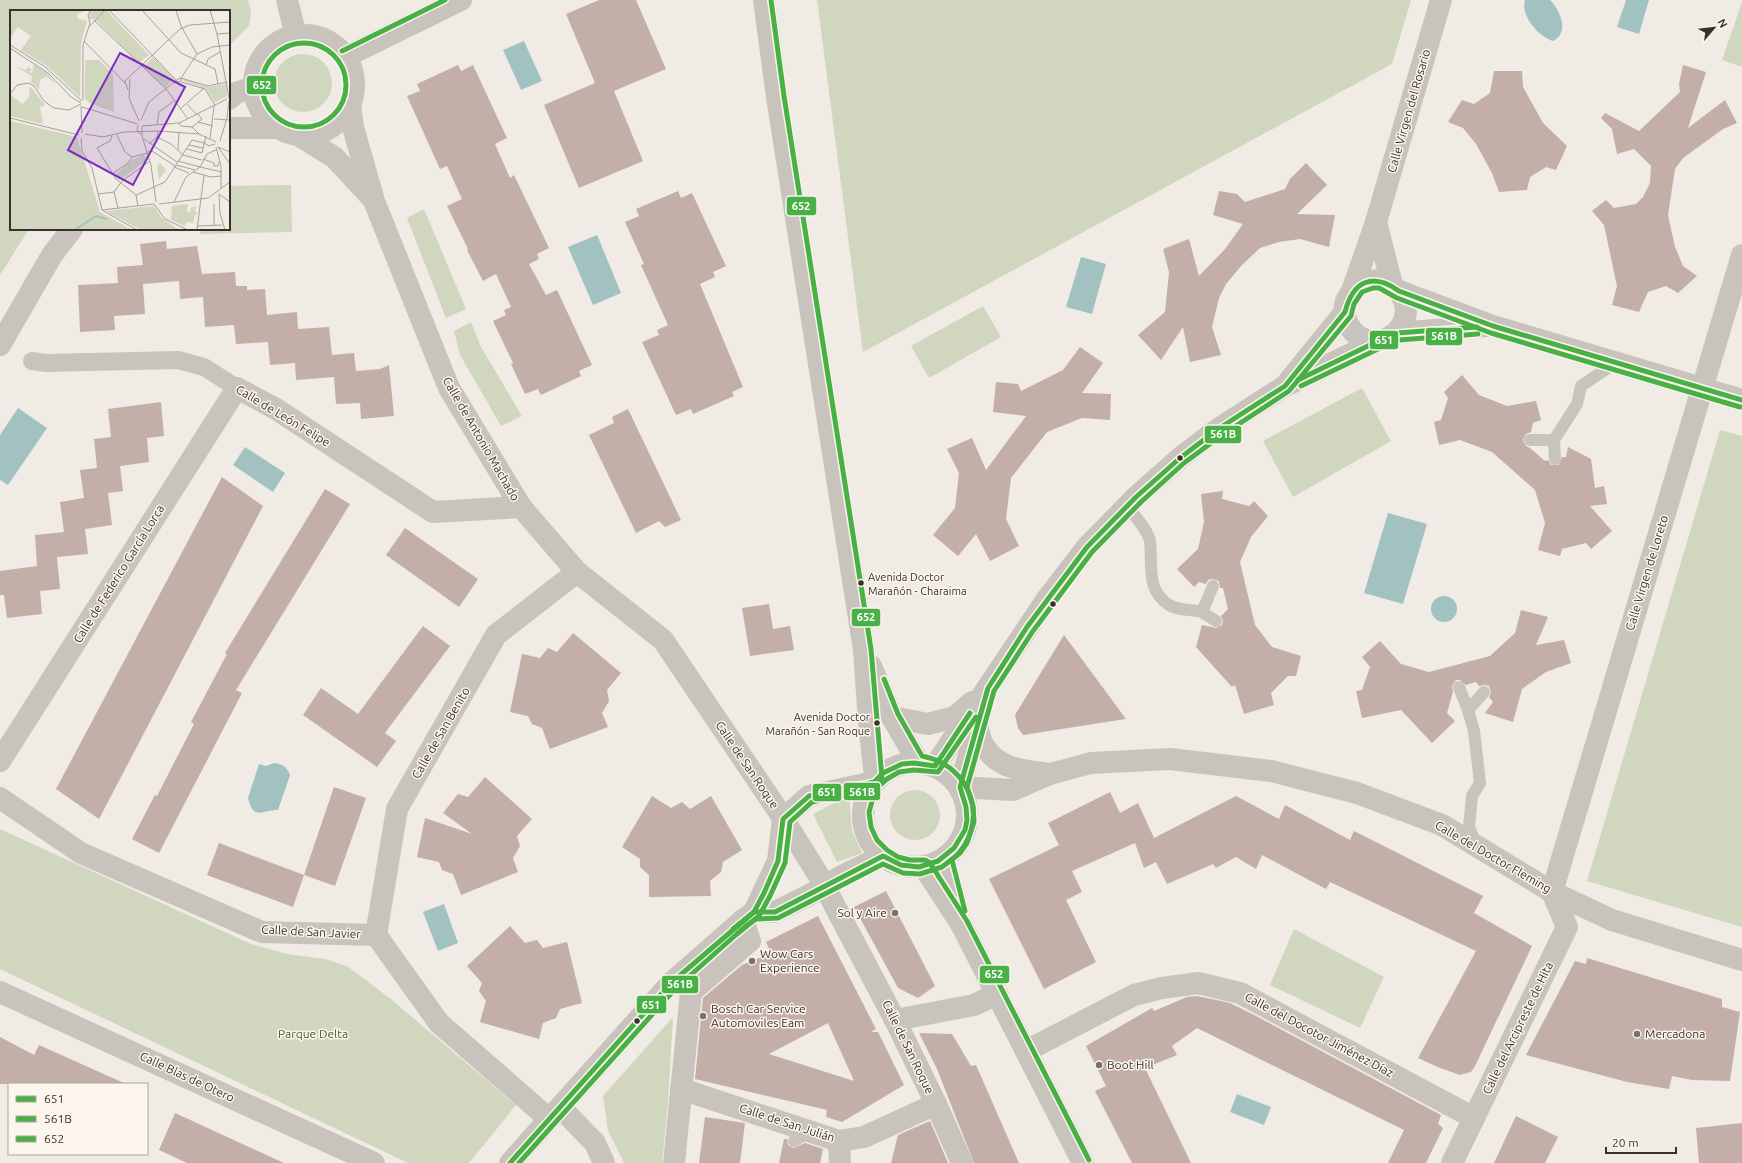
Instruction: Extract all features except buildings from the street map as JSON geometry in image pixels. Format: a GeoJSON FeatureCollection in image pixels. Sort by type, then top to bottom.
{"type":"FeatureCollection","features":[{"type":"Feature","properties":{"kind":"street"},"geometry":{"type":"LineString","coordinates":[[287,0],[296,36]]}},
{"type":"Feature","properties":{"kind":"street"},"geometry":{"type":"LineString","coordinates":[[345,57],[461,0]]}},
{"type":"Feature","properties":{"kind":"street"},"geometry":{"type":"LineString","coordinates":[[510,1163],[671,983],[748,916],[778,861],[783,819],[809,796],[874,780],[892,767],[904,763],[926,764],[949,775],[960,788],[966,804],[967,819],[963,834],[956,848],[944,858],[924,866],[909,867],[895,864],[883,856],[871,844],[864,829],[862,812],[866,796],[874,780],[868,722],[864,650],[764,0]]}},
{"type":"Feature","properties":{"kind":"street","name":"Calle Virgen del Rosario"},"geometry":{"type":"LineString","coordinates":[[1352,291],[1376,222],[1441,0]]}},
{"type":"Feature","properties":{"kind":"street"},"geometry":{"type":"LineString","coordinates":[[230,128],[288,132],[314,133],[329,129],[341,118],[350,104],[354,88],[352,72],[345,57],[335,47],[324,40],[310,36],[296,36],[283,40],[272,47],[263,57],[257,69],[254,87],[257,101],[263,114],[269,122],[288,132]]}},
{"type":"Feature","properties":{"kind":"street"},"geometry":{"type":"LineString","coordinates":[[230,98],[236,93],[254,87]]}},
{"type":"Feature","properties":{"kind":"street","name":"Calle de Antonio Machado"},"geometry":{"type":"LineString","coordinates":[[350,104],[353,127],[374,201],[449,388],[521,507],[577,572]]}},
{"type":"Feature","properties":{"kind":"street","name":"Calle de Antonio Machado"},"geometry":{"type":"LineString","coordinates":[[288,132],[334,157],[374,201]]}},
{"type":"Feature","properties":{"kind":"street"},"geometry":{"type":"LineString","coordinates":[[926,764],[988,688],[1026,627],[1047,599],[1087,548],[1127,506],[1193,448],[1218,429],[1285,386],[1376,342],[1388,339],[1397,333],[1403,324],[1406,312],[1404,301],[1395,288],[1376,222]]}},
{"type":"Feature","properties":{"kind":"street"},"geometry":{"type":"LineString","coordinates":[[0,345],[52,255],[71,230]]}},
{"type":"Feature","properties":{"kind":"street","name":"Calle Virgen de Loreto"},"geometry":{"type":"LineString","coordinates":[[1552,892],[1742,255]]}},
{"type":"Feature","properties":{"kind":"street"},"geometry":{"type":"LineString","coordinates":[[1376,342],[1365,340],[1354,333],[1347,324],[1345,312],[1346,301],[1352,291],[1358,285],[1375,280],[1384,281],[1395,288],[1493,326],[1742,400]]}},
{"type":"Feature","properties":{"kind":"street"},"geometry":{"type":"LineString","coordinates":[[1285,386],[1345,312]]}},
{"type":"Feature","properties":{"kind":"street"},"geometry":{"type":"LineString","coordinates":[[1397,333],[1493,326]]}},
{"type":"Feature","properties":{"kind":"street","name":"Calle de León Felipe"},"geometry":{"type":"LineString","coordinates":[[32,361],[46,363],[178,360],[204,367],[237,388],[276,409],[433,512],[521,507]]}},
{"type":"Feature","properties":{"kind":"street","name":"Calle de Federico García Lorca"},"geometry":{"type":"LineString","coordinates":[[0,761],[237,388]]}},
{"type":"Feature","properties":{"kind":"street","name":"Calle de San Roque"},"geometry":{"type":"LineString","coordinates":[[577,572],[663,640],[783,819],[825,887],[895,1020],[936,1104],[962,1163]]}},
{"type":"Feature","properties":{"kind":"street","name":"Calle de San Benito"},"geometry":{"type":"LineString","coordinates":[[376,935],[398,809],[496,635],[577,572]]}},
{"type":"Feature","properties":{"kind":"street"},"geometry":{"type":"LineString","coordinates":[[864,650],[892,717],[926,764]]}},
{"type":"Feature","properties":{"kind":"street"},"geometry":{"type":"LineString","coordinates":[[892,717],[928,724],[955,717],[988,688]]}},
{"type":"Feature","properties":{"kind":"street"},"geometry":{"type":"LineString","coordinates":[[960,788],[988,688]]}},
{"type":"Feature","properties":{"kind":"street","name":"Calle del Doctor Fleming"},"geometry":{"type":"LineString","coordinates":[[977,726],[984,746],[995,758],[1008,767],[1050,774]]}},
{"type":"Feature","properties":{"kind":"street","name":"Calle del Doctor Fleming"},"geometry":{"type":"LineString","coordinates":[[960,788],[1013,790],[1050,774],[1091,764],[1170,759],[1271,771],[1357,793],[1442,825],[1552,892],[1612,920],[1742,960]]}},
{"type":"Feature","properties":{"kind":"street","name":"Calle de San Javier"},"geometry":{"type":"LineString","coordinates":[[0,798],[82,853],[262,932],[376,935],[439,1023],[555,1113]]}},
{"type":"Feature","properties":{"kind":"street"},"geometry":{"type":"LineString","coordinates":[[748,916],[776,912],[825,887],[840,876],[883,856]]}},
{"type":"Feature","properties":{"kind":"street"},"geometry":{"type":"LineString","coordinates":[[944,858],[961,924]]}},
{"type":"Feature","properties":{"kind":"street"},"geometry":{"type":"LineString","coordinates":[[924,866],[961,924],[1083,1163]]}},
{"type":"Feature","properties":{"kind":"street","name":"Calle del Arcipreste de Hita"},"geometry":{"type":"LineString","coordinates":[[1452,1163],[1567,926],[1552,892]]}},
{"type":"Feature","properties":{"kind":"street"},"geometry":{"type":"LineString","coordinates":[[674,1163],[691,992],[750,941],[748,916]]}},
{"type":"Feature","properties":{"kind":"street","name":"Calle del Docotor Jiménez Díaz"},"geometry":{"type":"LineString","coordinates":[[1026,1051],[1134,994],[1198,983],[1240,993],[1474,1118]]}},
{"type":"Feature","properties":{"kind":"street","name":"Calle Blas de Otero"},"geometry":{"type":"LineString","coordinates":[[0,992],[374,1163]]}},
{"type":"Feature","properties":{"kind":"street"},"geometry":{"type":"LineString","coordinates":[[895,1020],[974,1004],[997,994]]}},
{"type":"Feature","properties":{"kind":"street","name":"Calle de San Julián"},"geometry":{"type":"LineString","coordinates":[[681,1089],[803,1136],[839,1141],[864,1138],[936,1104]]}},
{"type":"Feature","properties":{"kind":"street"},"geometry":{"type":"LineString","coordinates":[[555,1113],[594,1142],[604,1163]]}},
{"type":"Feature","properties":{"kind":"street"},"geometry":{"type":"LineString","coordinates":[[839,1141],[840,1163]]}},
{"type":"Feature","properties":{"kind":"lane"},"geometry":{"type":"LineString","coordinates":[[1556,459],[1554,440],[1577,404],[1581,386],[1615,363]]}},
{"type":"Feature","properties":{"kind":"lane"},"geometry":{"type":"LineString","coordinates":[[1530,440],[1554,440]]}},
{"type":"Feature","properties":{"kind":"lane"},"geometry":{"type":"LineString","coordinates":[[1127,506],[1142,524],[1150,541],[1150,571],[1158,593],[1170,605],[1181,610],[1202,612],[1216,621]]}},
{"type":"Feature","properties":{"kind":"lane"},"geometry":{"type":"LineString","coordinates":[[1202,612],[1213,586]]}},
{"type":"Feature","properties":{"kind":"lane"},"geometry":{"type":"LineString","coordinates":[[1459,687],[1474,730],[1480,783],[1472,796],[1469,826],[1477,847]]}},
{"type":"Feature","properties":{"kind":"lane"},"geometry":{"type":"LineString","coordinates":[[1468,710],[1484,692]]}},
{"type":"Feature","properties":{"kind":"green space"},"geometry":{"type":"Polygon","coordinates":[[[0,0],[248,0],[251,12],[249,26],[230,45],[230,10],[10,10],[10,230],[28,230],[0,275],[0,0]]]}},
{"type":"Feature","properties":{"kind":"green space"},"geometry":{"type":"Polygon","coordinates":[[[817,0],[1411,0],[1392,64],[863,352],[817,0]]]}},
{"type":"Feature","properties":{"kind":"green space"},"geometry":{"type":"Polygon","coordinates":[[[1742,2],[1742,67],[1722,60],[1742,2]]]}},
{"type":"Feature","properties":{"kind":"green space"},"geometry":{"type":"Polygon","coordinates":[[[303,54],[314,56],[327,67],[330,72],[332,83],[330,94],[319,107],[314,110],[303,112],[292,110],[279,99],[276,94],[274,83],[276,72],[287,59],[292,56],[303,54]]]}},
{"type":"Feature","properties":{"kind":"green space"},"geometry":{"type":"Polygon","coordinates":[[[291,185],[292,232],[200,234],[200,230],[230,230],[230,186],[291,185]]]}},
{"type":"Feature","properties":{"kind":"green space"},"geometry":{"type":"Polygon","coordinates":[[[424,209],[466,309],[446,318],[407,218],[424,209]]]}},
{"type":"Feature","properties":{"kind":"green space"},"geometry":{"type":"Polygon","coordinates":[[[983,306],[1001,337],[929,378],[911,346],[983,306]]]}},
{"type":"Feature","properties":{"kind":"green space"},"geometry":{"type":"Polygon","coordinates":[[[471,322],[481,347],[522,416],[501,426],[460,355],[454,331],[471,322]]]}},
{"type":"Feature","properties":{"kind":"green space"},"geometry":{"type":"Polygon","coordinates":[[[1362,388],[1391,441],[1293,497],[1263,441],[1362,388]]]}},
{"type":"Feature","properties":{"kind":"green space"},"geometry":{"type":"Polygon","coordinates":[[[1720,430],[1742,436],[1742,927],[1587,881],[1720,430]]]}},
{"type":"Feature","properties":{"kind":"green space"},"geometry":{"type":"Polygon","coordinates":[[[910,790],[920,790],[933,797],[940,810],[940,820],[933,833],[920,840],[910,840],[901,836],[894,829],[890,820],[890,810],[894,801],[901,794],[910,790]]]}},
{"type":"Feature","properties":{"kind":"green space"},"geometry":{"type":"Polygon","coordinates":[[[849,795],[852,831],[862,853],[837,862],[813,814],[849,795]]]}},
{"type":"Feature","properties":{"kind":"green space","name":"Parque Delta"},"geometry":{"type":"Polygon","coordinates":[[[0,829],[251,944],[287,954],[325,959],[347,966],[392,1000],[516,1105],[469,1163],[408,1163],[0,969],[0,829]]]}},
{"type":"Feature","properties":{"kind":"green space"},"geometry":{"type":"Polygon","coordinates":[[[1294,929],[1384,977],[1360,1028],[1270,985],[1294,929]]]}},
{"type":"Feature","properties":{"kind":"green space"},"geometry":{"type":"Polygon","coordinates":[[[673,1017],[668,1102],[662,1163],[624,1163],[608,1131],[603,1096],[673,1017]]]}},
{"type":"Feature","properties":{"kind":"water"},"geometry":{"type":"Polygon","coordinates":[[[1525,0],[1550,0],[1552,2],[1562,23],[1561,33],[1553,41],[1542,35],[1532,25],[1525,13],[1525,0]]]}},
{"type":"Feature","properties":{"kind":"water"},"geometry":{"type":"Polygon","coordinates":[[[1626,0],[1649,0],[1639,34],[1617,27],[1626,0]]]}},
{"type":"Feature","properties":{"kind":"water"},"geometry":{"type":"Polygon","coordinates":[[[524,41],[542,81],[521,90],[503,50],[524,41]]]}},
{"type":"Feature","properties":{"kind":"water"},"geometry":{"type":"Polygon","coordinates":[[[597,235],[621,293],[593,305],[568,247],[597,235]]]}},
{"type":"Feature","properties":{"kind":"water"},"geometry":{"type":"Polygon","coordinates":[[[1081,257],[1106,264],[1092,314],[1066,307],[1081,257]]]}},
{"type":"Feature","properties":{"kind":"water"},"geometry":{"type":"Polygon","coordinates":[[[18,408],[47,428],[8,485],[0,480],[0,435],[18,408]]]}},
{"type":"Feature","properties":{"kind":"water"},"geometry":{"type":"Polygon","coordinates":[[[245,447],[285,473],[273,492],[233,465],[245,447]]]}},
{"type":"Feature","properties":{"kind":"water"},"geometry":{"type":"Polygon","coordinates":[[[1388,513],[1427,524],[1403,604],[1364,593],[1388,513]]]}},
{"type":"Feature","properties":{"kind":"water"},"geometry":{"type":"Polygon","coordinates":[[[1444,596],[1453,600],[1457,609],[1453,618],[1444,622],[1435,618],[1431,609],[1435,600],[1444,596]]]}},
{"type":"Feature","properties":{"kind":"water"},"geometry":{"type":"Polygon","coordinates":[[[274,763],[284,766],[290,775],[278,810],[259,813],[256,812],[250,805],[248,798],[259,764],[266,766],[274,763]]]}},
{"type":"Feature","properties":{"kind":"water"},"geometry":{"type":"Polygon","coordinates":[[[444,904],[458,943],[438,951],[423,912],[444,904]]]}},
{"type":"Feature","properties":{"kind":"water"},"geometry":{"type":"Polygon","coordinates":[[[1237,1094],[1271,1107],[1264,1125],[1230,1112],[1237,1094]]]}},
{"type":"Feature","properties":{"kind":"transit line","name":"652"},"geometry":{"type":"LineString","coordinates":[[342,51],[445,0]]}},
{"type":"Feature","properties":{"kind":"transit line","name":"652"},"geometry":{"type":"LineString","coordinates":[[771,0],[784,96],[871,649],[882,778],[873,798],[869,812],[871,827],[877,840],[887,850],[898,857],[910,860],[925,860],[930,863],[967,921],[1089,1160]]}},
{"type":"Feature","properties":{"kind":"transit line","name":"652"},"geometry":{"type":"LineString","coordinates":[[296,43],[312,43],[328,50],[339,61],[346,77],[346,85],[346,93],[343,101],[334,115],[328,120],[312,127],[296,127],[280,120],[269,109],[262,93],[262,77],[269,61],[280,50],[296,43]]}},
{"type":"Feature","properties":{"kind":"transit line","name":"651"},"geometry":{"type":"LineString","coordinates":[[510,1163],[671,983],[754,912],[775,912],[883,856],[901,865],[919,867],[938,861],[954,848],[965,830],[967,820],[966,807],[960,787],[988,688],[1027,627],[1087,547],[1136,497],[1180,458],[1218,429],[1285,386],[1345,312],[1353,293],[1358,287],[1372,281],[1380,282],[1399,291],[1493,326],[1742,400]]}},
{"type":"Feature","properties":{"kind":"transit line","name":"561B"},"geometry":{"type":"LineString","coordinates":[[519,1163],[676,988],[747,925],[756,919],[778,918],[883,864],[903,873],[920,874],[942,867],[960,853],[967,843],[974,822],[973,806],[967,787],[994,691],[1033,631],[1092,552],[1141,502],[1184,463],[1222,435],[1289,391],[1351,316],[1354,304],[1362,292],[1373,288],[1379,288],[1397,298],[1491,333],[1740,407]]}},
{"type":"Feature","properties":{"kind":"transit line","name":"651"},"geometry":{"type":"LineString","coordinates":[[1298,380],[1376,342],[1388,339],[1397,333],[1477,327]]}},
{"type":"Feature","properties":{"kind":"transit line","name":"561B"},"geometry":{"type":"LineString","coordinates":[[1301,386],[1378,349],[1390,346],[1399,340],[1478,334]]}},
{"type":"Feature","properties":{"kind":"transit line","name":"652"},"geometry":{"type":"LineString","coordinates":[[884,679],[898,714],[922,756],[940,762],[954,772],[965,784],[971,799],[973,814],[971,830],[964,846],[952,860],[965,911]]}},
{"type":"Feature","properties":{"kind":"transit line","name":"651"},"geometry":{"type":"LineString","coordinates":[[733,929],[754,912],[764,893],[778,861],[783,819],[809,796],[874,782],[883,773],[902,764],[914,763],[935,766],[970,713]]}},
{"type":"Feature","properties":{"kind":"transit line","name":"561B"},"geometry":{"type":"LineString","coordinates":[[737,934],[759,916],[785,863],[790,822],[812,802],[876,789],[887,779],[899,772],[914,770],[938,772],[976,717]]}},
{"type":"Feature","properties":{"kind":"place","name":"Avenida Doctor Marañón - Charaima"},"geometry":{"type":"Point","coordinates":[861,583]}},
{"type":"Feature","properties":{"kind":"place","name":"Avenida Doctor Marañón - San Roque"},"geometry":{"type":"Point","coordinates":[877,723]}},
{"type":"Feature","properties":{"kind":"place","name":"Sol y Aire"},"geometry":{"type":"Point","coordinates":[895,913]}},
{"type":"Feature","properties":{"kind":"place","name":"Wow Cars Experience"},"geometry":{"type":"Point","coordinates":[752,961]}},
{"type":"Feature","properties":{"kind":"place","name":"Bosch Car Service Automoviles Eam"},"geometry":{"type":"Point","coordinates":[703,1016]}},
{"type":"Feature","properties":{"kind":"place","name":"Mercadona"},"geometry":{"type":"Point","coordinates":[1637,1034]}},
{"type":"Feature","properties":{"kind":"place","name":"Boot Hill"},"geometry":{"type":"Point","coordinates":[1099,1065]}}]}
